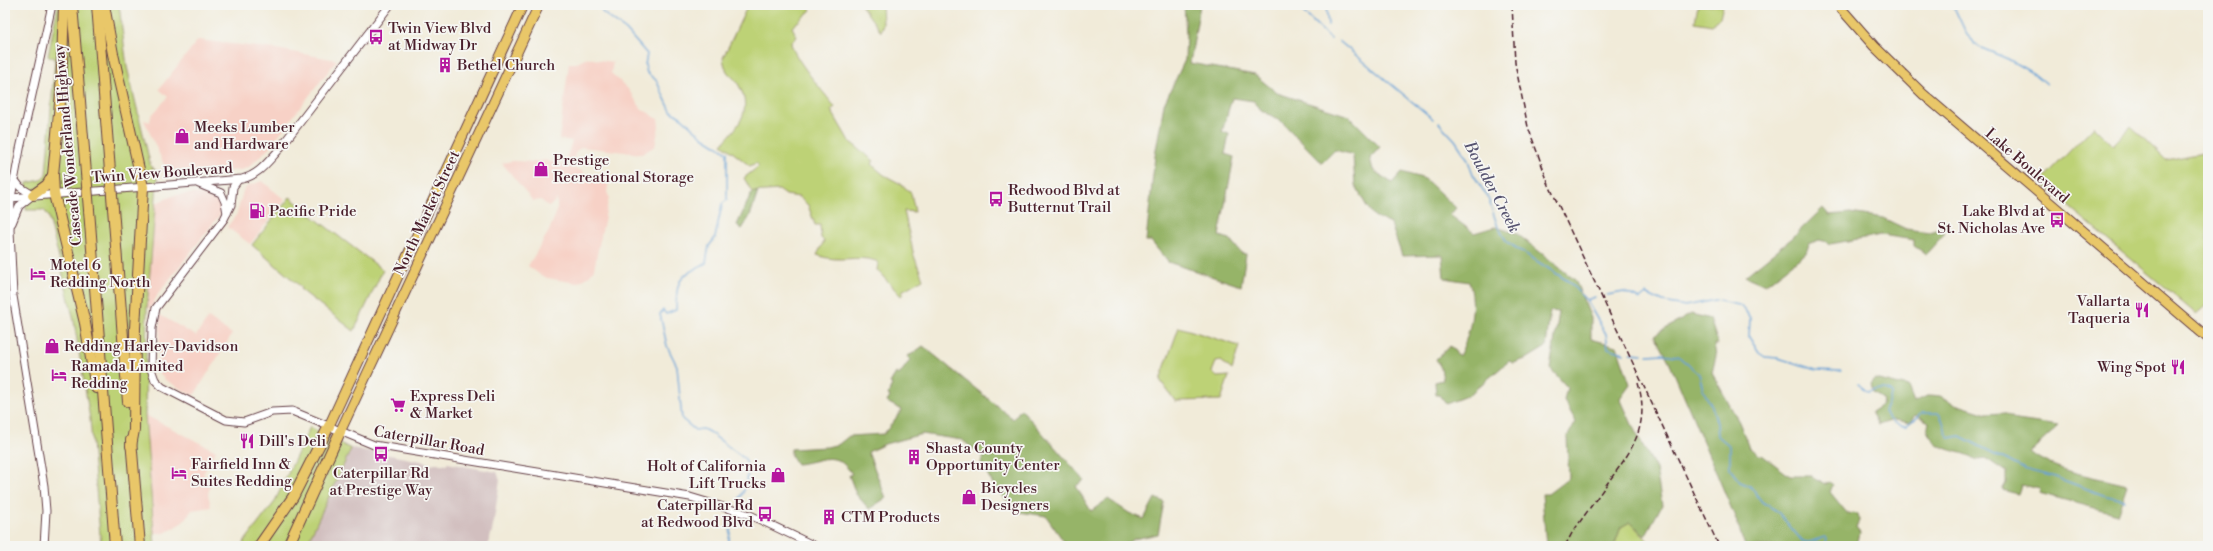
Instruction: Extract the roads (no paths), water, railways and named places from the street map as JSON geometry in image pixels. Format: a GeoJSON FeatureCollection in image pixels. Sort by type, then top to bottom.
{"type":"FeatureCollection","features":[{"type":"Feature","properties":{"kind":"highway"},"geometry":{"type":"LineString","coordinates":[[64,5],[61,92],[53,175],[54,194],[89,344],[100,420],[106,441]]}},
{"type":"Feature","properties":{"kind":"highway","name":"Cascade Wonderland Highway"},"geometry":{"type":"LineString","coordinates":[[72,5],[115,546]]}},
{"type":"Feature","properties":{"kind":"highway"},"geometry":{"type":"LineString","coordinates":[[97,5],[140,546]]}},
{"type":"Feature","properties":{"kind":"highway"},"geometry":{"type":"LineString","coordinates":[[104,5],[113,54],[143,187],[135,328],[134,430],[132,446]]}},
{"type":"Feature","properties":{"kind":"highway"},"geometry":{"type":"LineString","coordinates":[[33,195],[47,185],[53,175]]}},
{"type":"Feature","properties":{"kind":"highway"},"geometry":{"type":"LineString","coordinates":[[259,546],[294,497],[329,426]]}},
{"type":"Feature","properties":{"kind":"highway"},"geometry":{"type":"LineString","coordinates":[[288,546],[340,432]]}},
{"type":"Feature","properties":{"kind":"main road","name":"North Market Street"},"geometry":{"type":"LineString","coordinates":[[329,426],[523,5]]}},
{"type":"Feature","properties":{"kind":"main road","name":"North Market Street"},"geometry":{"type":"LineString","coordinates":[[340,432],[539,5]]}},
{"type":"Feature","properties":{"kind":"main road","name":"Lake Boulevard"},"geometry":{"type":"LineString","coordinates":[[1838,5],[1874,46],[1923,94],[2208,338]]}},
{"type":"Feature","properties":{"kind":"street"},"geometry":{"type":"LineString","coordinates":[[44,546],[46,511],[44,491],[13,296],[10,228],[11,198],[14,178],[52,5]]}},
{"type":"Feature","properties":{"kind":"street","name":"Twin View Boulevard"},"geometry":{"type":"LineString","coordinates":[[11,198],[33,195],[238,180],[252,176],[264,167],[390,5]]}},
{"type":"Feature","properties":{"kind":"street"},"geometry":{"type":"LineString","coordinates":[[10,228],[19,206],[33,195],[20,187],[14,178]]}},
{"type":"Feature","properties":{"kind":"street","name":"Caterpillar Road"},"geometry":{"type":"LineString","coordinates":[[238,180],[233,187],[231,205],[227,214],[156,308],[152,328],[150,362],[152,376],[157,383],[167,390],[226,420],[244,422],[272,412],[286,410],[305,415],[374,446],[690,497],[727,507],[765,521],[816,546]]}},
{"type":"Feature","properties":{"kind":"street"},"geometry":{"type":"LineString","coordinates":[[188,183],[207,186],[220,193],[225,202],[227,214]]}},
{"type":"Feature","properties":{"kind":"waterway"},"geometry":{"type":"LineString","coordinates":[[599,5],[603,13],[626,30],[647,54],[645,65],[647,73],[656,80],[671,111],[682,118],[703,137],[727,152],[727,200],[722,204],[715,238],[709,246],[706,263],[684,276],[681,280],[677,291],[676,310],[666,314],[663,310],[660,314],[667,346],[677,366],[682,419],[695,430],[703,429],[709,432],[745,459],[748,474],[744,490],[739,499]]}},
{"type":"Feature","properties":{"kind":"waterway","name":"Boulder Creek"},"geometry":{"type":"LineString","coordinates":[[1296,5],[1331,39]]}},
{"type":"Feature","properties":{"kind":"waterway"},"geometry":{"type":"LineString","coordinates":[[1326,5],[1328,25]]}},
{"type":"Feature","properties":{"kind":"waterway"},"geometry":{"type":"LineString","coordinates":[[1953,5],[1967,35],[1979,47],[2008,59],[2034,74],[2046,84]]}},
{"type":"Feature","properties":{"kind":"waterway","name":"Boulder Creek"},"geometry":{"type":"LineString","coordinates":[[1339,41],[1433,119]]}},
{"type":"Feature","properties":{"kind":"waterway","name":"Boulder Creek"},"geometry":{"type":"LineString","coordinates":[[1439,123],[1455,140],[1467,158],[1473,174],[1488,198],[1498,227],[1507,242],[1568,281],[1586,300],[1595,297]]}},
{"type":"Feature","properties":{"kind":"waterway"},"geometry":{"type":"LineString","coordinates":[[1607,295],[1624,292],[1640,299],[1646,294],[1663,302],[1685,306],[1715,300],[1739,305],[1745,310],[1750,318],[1749,337],[1759,353],[1765,357],[1778,358],[1817,370],[1841,371]]}},
{"type":"Feature","properties":{"kind":"waterway","name":"Boulder Creek"},"geometry":{"type":"LineString","coordinates":[[1586,300],[1606,334],[1608,348],[1624,353]]}},
{"type":"Feature","properties":{"kind":"waterway","name":"Boulder Creek"},"geometry":{"type":"LineString","coordinates":[[1631,353],[1643,354]]}},
{"type":"Feature","properties":{"kind":"waterway","name":"Boulder Creek"},"geometry":{"type":"LineString","coordinates":[[1648,355],[1662,354],[1678,356],[1699,374],[1703,390],[1712,407],[1717,423],[1718,436],[1730,446],[1730,469],[1740,482],[1750,486],[1762,502],[1777,511],[1803,542],[1806,543],[1825,537],[1827,539],[1825,546]]}},
{"type":"Feature","properties":{"kind":"waterway"},"geometry":{"type":"LineString","coordinates":[[1858,384],[1868,392],[1883,389],[1892,393],[1884,412],[1890,420],[1896,424],[1906,426],[1922,413],[1938,413],[1950,438],[1960,436],[2024,469],[2055,477],[2103,495],[2124,500]]}},
{"type":"Feature","properties":{"kind":"waterway"},"geometry":{"type":"LineString","coordinates":[[728,546],[732,520]]}},
{"type":"Feature","properties":{"kind":"railway"},"geometry":{"type":"LineString","coordinates":[[1512,5],[1515,63],[1528,127],[1549,185],[1719,546]]}},
{"type":"Feature","properties":{"kind":"railway"},"geometry":{"type":"LineString","coordinates":[[1565,546],[1572,533],[1625,458],[1637,436],[1642,412],[1638,383]]}},
{"type":"Feature","properties":{"kind":"place","name":"Twin View Blvd at Midway Dr"},"geometry":{"type":"Point","coordinates":[376,37]}},
{"type":"Feature","properties":{"kind":"place","name":"Bethel Church"},"geometry":{"type":"Point","coordinates":[445,65]}},
{"type":"Feature","properties":{"kind":"place","name":"Meeks Lumber and Hardware"},"geometry":{"type":"Point","coordinates":[182,136]}},
{"type":"Feature","properties":{"kind":"place","name":"Prestige Recreational Storage"},"geometry":{"type":"Point","coordinates":[541,169]}},
{"type":"Feature","properties":{"kind":"place","name":"Redwood Blvd at Butternut Trail"},"geometry":{"type":"Point","coordinates":[996,199]}},
{"type":"Feature","properties":{"kind":"place","name":"Pacific Pride"},"geometry":{"type":"Point","coordinates":[257,211]}},
{"type":"Feature","properties":{"kind":"place","name":"Lake Blvd at St. Nicholas Ave"},"geometry":{"type":"Point","coordinates":[2057,220]}},
{"type":"Feature","properties":{"kind":"place","name":"Motel 6 Redding North"},"geometry":{"type":"Point","coordinates":[38,274]}},
{"type":"Feature","properties":{"kind":"place","name":"Vallarta Taqueria"},"geometry":{"type":"Point","coordinates":[2142,310]}},
{"type":"Feature","properties":{"kind":"place","name":"Redding Harley-Davidson"},"geometry":{"type":"Point","coordinates":[52,346]}},
{"type":"Feature","properties":{"kind":"place","name":"Wing Spot"},"geometry":{"type":"Point","coordinates":[2178,367]}},
{"type":"Feature","properties":{"kind":"place","name":"Ramada Limited Redding"},"geometry":{"type":"Point","coordinates":[59,375]}},
{"type":"Feature","properties":{"kind":"place","name":"Express Deli & Market"},"geometry":{"type":"Point","coordinates":[398,405]}},
{"type":"Feature","properties":{"kind":"place","name":"Dill's Deli"},"geometry":{"type":"Point","coordinates":[247,441]}},
{"type":"Feature","properties":{"kind":"place","name":"Caterpillar Rd at Prestige Way"},"geometry":{"type":"Point","coordinates":[381,454]}},
{"type":"Feature","properties":{"kind":"place","name":"Shasta County Opportunity Center"},"geometry":{"type":"Point","coordinates":[914,457]}},
{"type":"Feature","properties":{"kind":"place","name":"Fairfield Inn & Suites Redding"},"geometry":{"type":"Point","coordinates":[179,473]}},
{"type":"Feature","properties":{"kind":"place","name":"Holt of California Lift Trucks"},"geometry":{"type":"Point","coordinates":[778,475]}},
{"type":"Feature","properties":{"kind":"place","name":"Bicycles Designers"},"geometry":{"type":"Point","coordinates":[969,497]}},
{"type":"Feature","properties":{"kind":"place","name":"Caterpillar Rd at Redwood Blvd"},"geometry":{"type":"Point","coordinates":[765,514]}},
{"type":"Feature","properties":{"kind":"place","name":"CTM Products"},"geometry":{"type":"Point","coordinates":[829,517]}}]}
